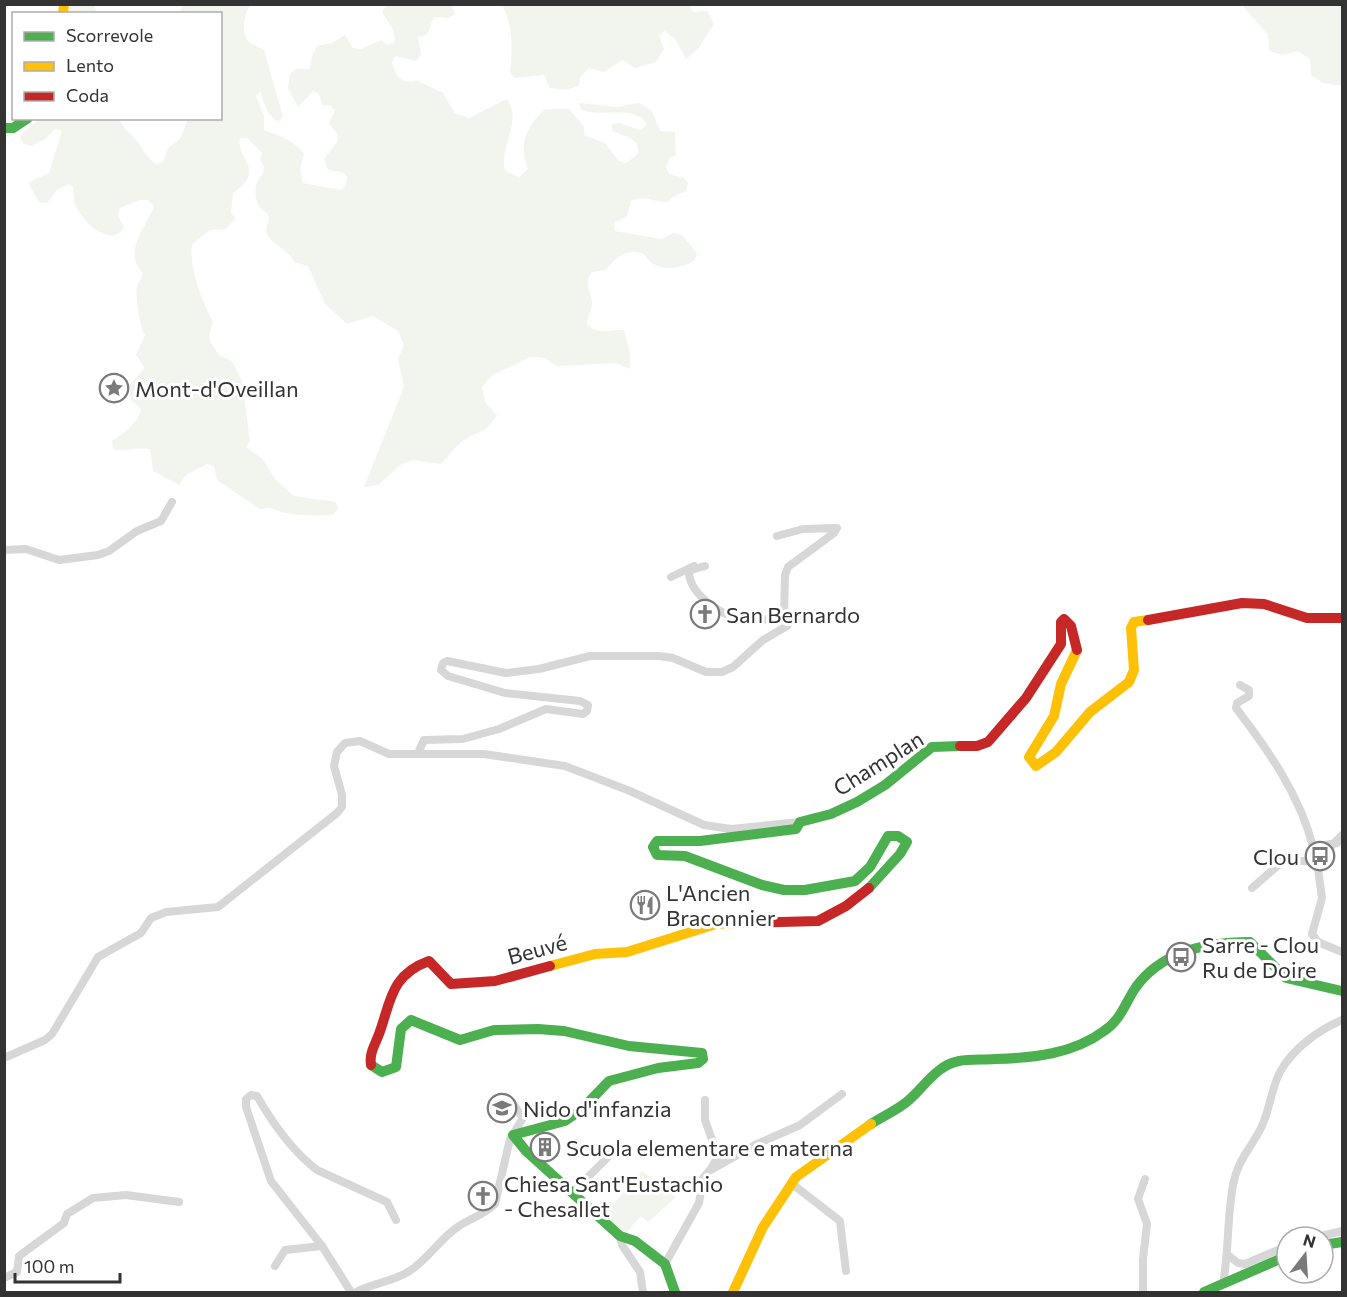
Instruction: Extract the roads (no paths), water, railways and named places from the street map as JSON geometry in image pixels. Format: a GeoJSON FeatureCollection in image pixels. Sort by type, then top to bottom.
{"type":"FeatureCollection","features":[{"type":"Feature","properties":{"kind":"street"},"geometry":{"type":"LineString","coordinates":[[4,128],[14,128],[25,120]]}},
{"type":"Feature","properties":{"kind":"street"},"geometry":{"type":"LineString","coordinates":[[4,550],[26,549],[59,560],[98,555],[109,551],[137,531],[161,521],[172,501]]}},
{"type":"Feature","properties":{"kind":"street"},"geometry":{"type":"LineString","coordinates":[[418,753],[424,740],[463,739],[499,729],[546,709],[583,714],[587,711],[588,705],[580,701],[505,693],[448,676],[441,670],[443,663],[447,661],[506,673],[539,669],[590,656],[659,656],[673,658],[706,672],[722,672],[734,667],[763,640],[787,626],[789,622],[784,617],[785,575],[788,567],[834,533],[837,528],[803,529],[777,536]]}},
{"type":"Feature","properties":{"kind":"street"},"geometry":{"type":"LineString","coordinates":[[671,576],[690,566],[705,566],[691,570],[689,574],[700,597],[732,617],[747,621],[784,617]]}},
{"type":"Feature","properties":{"kind":"street","name":"Champlan"},"geometry":{"type":"LineString","coordinates":[[800,822],[831,814],[857,802],[885,785],[932,747],[977,746],[988,742],[1026,698],[1061,644],[1061,622],[1067,620],[1077,648],[1075,658],[1061,684],[1054,716],[1029,757],[1033,765],[1040,765],[1085,716],[1126,686],[1133,676],[1134,664],[1131,626],[1140,620],[1242,603],[1264,604],[1307,618],[1342,618]]}},
{"type":"Feature","properties":{"kind":"street"},"geometry":{"type":"LineString","coordinates":[[1240,685],[1249,690],[1249,696],[1237,703],[1236,708],[1281,770],[1309,830],[1313,847],[1337,843]]}},
{"type":"Feature","properties":{"kind":"street"},"geometry":{"type":"LineString","coordinates":[[4,1058],[45,1040],[52,1034],[98,957],[141,933],[151,918],[166,912],[218,907],[337,813],[342,807],[342,795],[334,766],[337,752],[345,743],[360,741],[389,754],[484,754],[565,766],[630,791],[704,825],[731,829],[800,822]]}},
{"type":"Feature","properties":{"kind":"street","name":"Beuvé"},"geometry":{"type":"LineString","coordinates":[[513,1135],[566,1121],[581,1110],[609,1081],[658,1068],[698,1063],[704,1055],[695,1050],[620,1045],[564,1031],[503,1029],[460,1040],[411,1020],[402,1026],[399,1034],[399,1055],[396,1067],[382,1072],[371,1065],[370,1056],[392,988],[423,963],[429,962],[452,984],[478,983],[595,954],[627,952],[716,924],[818,921],[856,901],[903,852],[907,842],[896,834],[888,836],[870,867],[855,880],[831,887],[784,890],[762,885],[685,856],[657,855],[653,847],[657,840],[700,841],[796,829],[800,822]]}},
{"type":"Feature","properties":{"kind":"street"},"geometry":{"type":"LineString","coordinates":[[1252,888],[1283,861],[1317,861],[1337,843],[1342,835]]}},
{"type":"Feature","properties":{"kind":"street"},"geometry":{"type":"LineString","coordinates":[[1317,861],[1322,898],[1312,934],[1318,942],[1342,952]]}},
{"type":"Feature","properties":{"kind":"street"},"geometry":{"type":"LineString","coordinates":[[733,1293],[763,1227],[791,1183],[807,1168],[908,1101],[947,1065],[978,1058],[1030,1058],[1079,1046],[1093,1039],[1119,1018],[1136,987],[1152,970],[1175,956],[1216,942],[1250,942],[1286,978],[1342,991]]}},
{"type":"Feature","properties":{"kind":"street"},"geometry":{"type":"LineString","coordinates":[[1223,1284],[1228,1256],[1226,1245],[1233,1182],[1240,1159],[1260,1131],[1269,1113],[1279,1073],[1292,1055],[1325,1028],[1342,1020]]}},
{"type":"Feature","properties":{"kind":"street"},"geometry":{"type":"LineString","coordinates":[[709,1171],[755,1145],[800,1125],[842,1094]]}},
{"type":"Feature","properties":{"kind":"street"},"geometry":{"type":"LineString","coordinates":[[351,1293],[322,1246],[268,1175],[246,1107],[246,1099],[252,1095],[257,1096],[272,1122],[307,1163],[317,1170],[387,1202],[396,1220]]}},
{"type":"Feature","properties":{"kind":"street"},"geometry":{"type":"LineString","coordinates":[[665,1264],[699,1203],[703,1178],[718,1157],[705,1120],[705,1100]]}},
{"type":"Feature","properties":{"kind":"street"},"geometry":{"type":"LineString","coordinates":[[356,1293],[368,1286],[386,1283],[408,1272],[424,1260],[458,1226],[488,1211],[495,1204],[513,1135],[523,1118],[512,1102]]}},
{"type":"Feature","properties":{"kind":"street"},"geometry":{"type":"LineString","coordinates":[[513,1135],[521,1146],[620,1236],[634,1240],[665,1264],[675,1293]]}},
{"type":"Feature","properties":{"kind":"street"},"geometry":{"type":"LineString","coordinates":[[573,1192],[614,1151]]}},
{"type":"Feature","properties":{"kind":"street"},"geometry":{"type":"LineString","coordinates":[[1143,1293],[1143,1259],[1147,1224],[1138,1199],[1144,1179]]}},
{"type":"Feature","properties":{"kind":"street"},"geometry":{"type":"LineString","coordinates":[[791,1183],[840,1221],[846,1271]]}},
{"type":"Feature","properties":{"kind":"street"},"geometry":{"type":"LineString","coordinates":[[4,1278],[17,1272],[19,1256],[64,1223],[67,1214],[93,1198],[126,1195],[179,1202]]}},
{"type":"Feature","properties":{"kind":"street"},"geometry":{"type":"LineString","coordinates":[[620,1236],[622,1245],[640,1272],[643,1293]]}},
{"type":"Feature","properties":{"kind":"street"},"geometry":{"type":"LineString","coordinates":[[275,1266],[285,1250],[322,1246]]}},
{"type":"Feature","properties":{"kind":"street"},"geometry":{"type":"LineString","coordinates":[[1228,1256],[1238,1263],[1245,1264],[1275,1251]]}},
{"type":"Feature","properties":{"kind":"street"},"geometry":{"type":"LineString","coordinates":[[1204,1293],[1275,1261]]}},
{"type":"Feature","properties":{"kind":"place","name":"Mont-d'Oveillan"},"geometry":{"type":"Point","coordinates":[114,388]}},
{"type":"Feature","properties":{"kind":"place","name":"San Bernardo"},"geometry":{"type":"Point","coordinates":[705,614]}},
{"type":"Feature","properties":{"kind":"place","name":"Clou"},"geometry":{"type":"Point","coordinates":[1320,856]}},
{"type":"Feature","properties":{"kind":"place","name":"L'Ancien Braconnier"},"geometry":{"type":"Point","coordinates":[645,905]}},
{"type":"Feature","properties":{"kind":"place","name":"Sarre - Clou Ru de Doire"},"geometry":{"type":"Point","coordinates":[1181,957]}},
{"type":"Feature","properties":{"kind":"place","name":"Nido d'infanzia"},"geometry":{"type":"Point","coordinates":[502,1108]}},
{"type":"Feature","properties":{"kind":"place","name":"Scuola elementare e materna"},"geometry":{"type":"Point","coordinates":[545,1147]}},
{"type":"Feature","properties":{"kind":"place","name":"Chiesa Sant'Eustachio - Chesallet"},"geometry":{"type":"Point","coordinates":[483,1196]}}]}
